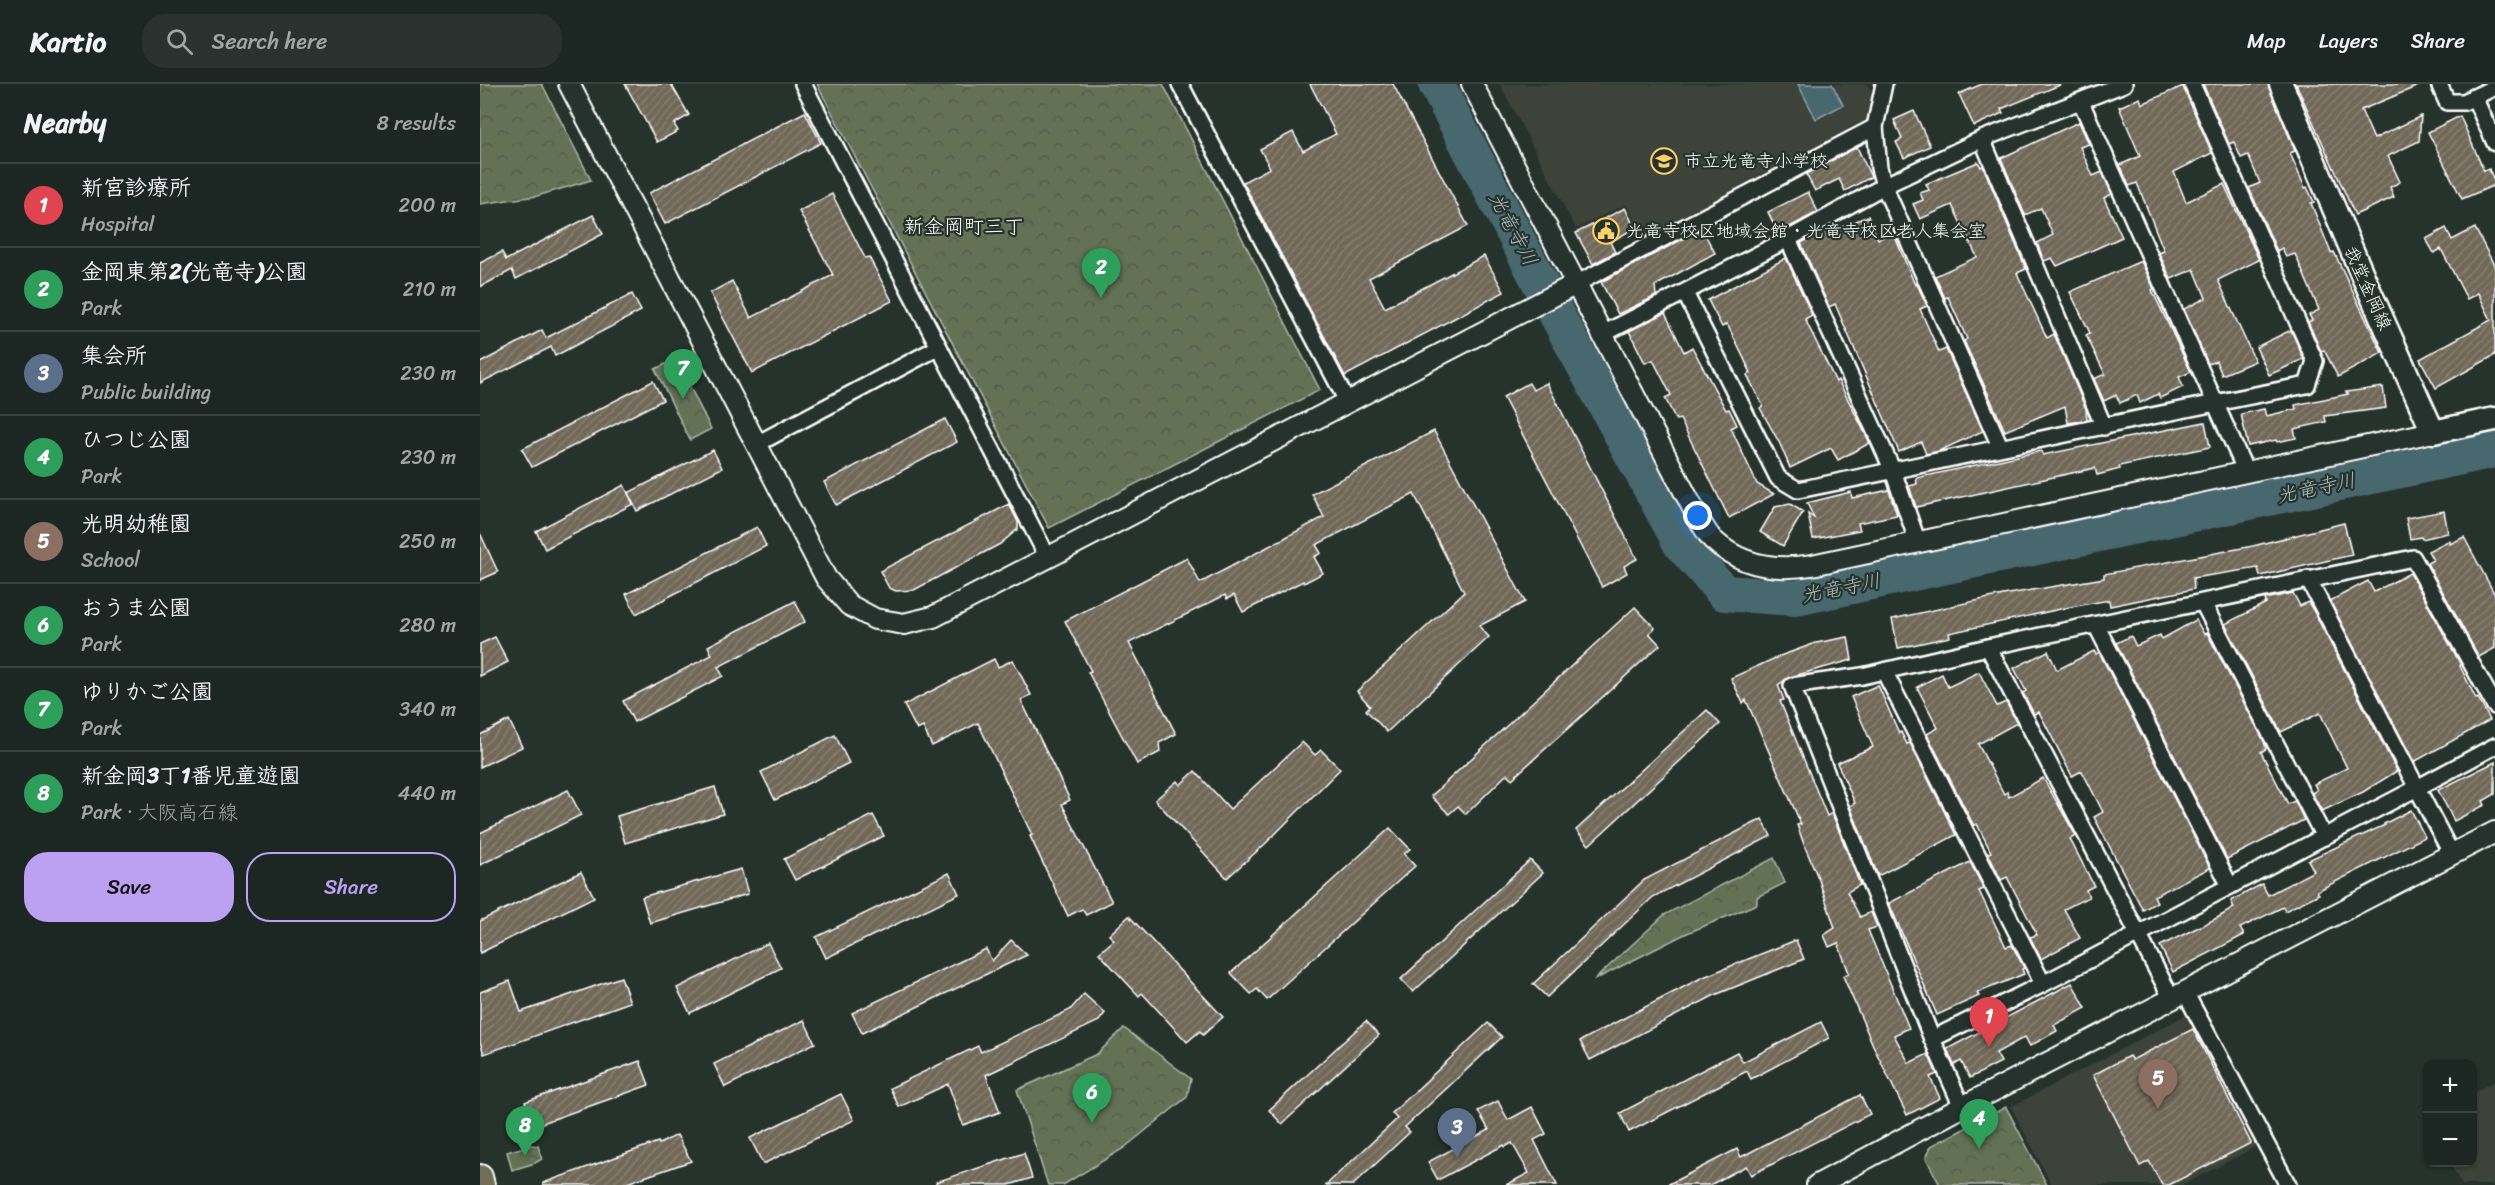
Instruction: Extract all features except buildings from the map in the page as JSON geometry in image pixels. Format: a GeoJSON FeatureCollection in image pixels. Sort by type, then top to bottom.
{"type":"FeatureCollection","features":[{"type":"Feature","properties":{"kind":"main road","name":"我堂金岡線"},"geometry":{"type":"LineString","coordinates":[[2281,84],[2365,281],[2433,432]]}},
{"type":"Feature","properties":{"kind":"main road"},"geometry":{"type":"LineString","coordinates":[[2433,432],[2495,419]]}},
{"type":"Feature","properties":{"kind":"main road"},"geometry":{"type":"LineString","coordinates":[[480,1177],[482,1185]]}},
{"type":"Feature","properties":{"kind":"street"},"geometry":{"type":"LineString","coordinates":[[569,84],[826,578],[849,605],[875,619],[904,624],[933,617],[1875,127]]}},
{"type":"Feature","properties":{"kind":"street"},"geometry":{"type":"LineString","coordinates":[[802,84],[1048,558]]}},
{"type":"Feature","properties":{"kind":"street"},"geometry":{"type":"LineString","coordinates":[[1180,84],[1347,401]]}},
{"type":"Feature","properties":{"kind":"street"},"geometry":{"type":"LineString","coordinates":[[1472,84],[1697,516],[1713,540],[1738,557],[1761,566],[1785,569],[1918,543],[2433,432]]}},
{"type":"Feature","properties":{"kind":"street"},"geometry":{"type":"LineString","coordinates":[[1884,84],[1875,127],[1879,168],[1884,186],[2000,446]]}},
{"type":"Feature","properties":{"kind":"street"},"geometry":{"type":"LineString","coordinates":[[1603,334],[1788,239],[1884,186],[1982,139],[2081,102],[2108,87],[2124,84]]}},
{"type":"Feature","properties":{"kind":"street"},"geometry":{"type":"LineString","coordinates":[[1685,293],[1778,478],[1798,490],[2000,446],[2307,385],[2315,361],[2192,84]]}},
{"type":"Feature","properties":{"kind":"street"},"geometry":{"type":"LineString","coordinates":[[2439,84],[2447,102],[2464,102],[2495,87]]}},
{"type":"Feature","properties":{"kind":"street"},"geometry":{"type":"LineString","coordinates":[[2474,97],[2495,143]]}},
{"type":"Feature","properties":{"kind":"street"},"geometry":{"type":"LineString","coordinates":[[2081,102],[2246,472]]}},
{"type":"Feature","properties":{"kind":"street"},"geometry":{"type":"LineString","coordinates":[[1982,139],[2104,427]]}},
{"type":"Feature","properties":{"kind":"street"},"geometry":{"type":"LineString","coordinates":[[1788,239],[1893,471],[1918,543]]}},
{"type":"Feature","properties":{"kind":"street"},"geometry":{"type":"LineString","coordinates":[[757,444],[939,347]]}},
{"type":"Feature","properties":{"kind":"street"},"geometry":{"type":"LineString","coordinates":[[1962,1107],[1932,1039],[1792,686],[1884,671],[2413,558],[2495,706]]}},
{"type":"Feature","properties":{"kind":"street"},"geometry":{"type":"LineString","coordinates":[[2308,579],[2451,853]]}},
{"type":"Feature","properties":{"kind":"street"},"geometry":{"type":"LineString","coordinates":[[2203,603],[2324,837]]}},
{"type":"Feature","properties":{"kind":"street"},"geometry":{"type":"LineString","coordinates":[[2096,625],[2230,886]]}},
{"type":"Feature","properties":{"kind":"street"},"geometry":{"type":"LineString","coordinates":[[1988,647],[2137,934],[2179,995],[2288,1185]]}},
{"type":"Feature","properties":{"kind":"street"},"geometry":{"type":"LineString","coordinates":[[1884,671],[2043,984]]}},
{"type":"Feature","properties":{"kind":"street"},"geometry":{"type":"LineString","coordinates":[[1932,1039],[2043,984],[2495,746]]}},
{"type":"Feature","properties":{"kind":"street"},"geometry":{"type":"LineString","coordinates":[[1817,1185],[1962,1107],[2495,831]]}},
{"type":"Feature","properties":{"kind":"shaded area","name":"市立光竜寺小学校"},"geometry":{"type":"Polygon","coordinates":[[[1500,84],[1867,84],[1876,97],[1869,118],[1644,237],[1626,204],[1576,229],[1500,84]]]}},
{"type":"Feature","properties":{"kind":"shaded area"},"geometry":{"type":"Polygon","coordinates":[[[2188,1014],[2257,1146],[2183,1185],[2052,1185],[2011,1107],[2188,1014]]]}},
{"type":"Feature","properties":{"kind":"shaded area"},"geometry":{"type":"Polygon","coordinates":[[[2495,1081],[2495,1185],[2462,1185],[2452,1167],[2477,1167],[2477,1091],[2495,1081]]]}},
{"type":"Feature","properties":{"kind":"green space"},"geometry":{"type":"Polygon","coordinates":[[[480,84],[542,84],[591,180],[537,196],[480,204],[480,84]]]}},
{"type":"Feature","properties":{"kind":"green space"},"geometry":{"type":"Polygon","coordinates":[[[817,84],[1163,84],[1320,390],[1049,528],[817,84]]]}},
{"type":"Feature","properties":{"kind":"green space"},"geometry":{"type":"Polygon","coordinates":[[[676,359],[711,429],[690,440],[655,369],[676,359]]]}},
{"type":"Feature","properties":{"kind":"green space"},"geometry":{"type":"Polygon","coordinates":[[[1774,858],[1785,883],[1757,897],[1757,904],[1685,934],[1594,980],[1664,915],[1774,858]]]}},
{"type":"Feature","properties":{"kind":"green space"},"geometry":{"type":"Polygon","coordinates":[[[1124,1028],[1191,1079],[1187,1097],[1124,1148],[1063,1185],[1048,1185],[1017,1090],[1097,1054],[1124,1028]]]}},
{"type":"Feature","properties":{"kind":"green space"},"geometry":{"type":"Polygon","coordinates":[[[2006,1107],[2047,1185],[1940,1185],[1926,1158],[1931,1146],[2006,1107]]]}},
{"type":"Feature","properties":{"kind":"green space"},"geometry":{"type":"Polygon","coordinates":[[[531,1145],[538,1146],[542,1159],[512,1170],[507,1152],[531,1145]]]}},
{"type":"Feature","properties":{"kind":"water"},"geometry":{"type":"Polygon","coordinates":[[[1798,84],[1832,84],[1843,105],[1816,119],[1798,84]]]}},
{"type":"Feature","properties":{"kind":"waterway","name":"光竜寺川"},"geometry":{"type":"LineString","coordinates":[[1436,84],[1559,319],[1681,544],[1724,593],[1796,598],[2495,450]]}},
{"type":"Feature","properties":{"kind":"place","name":"市立光竜寺小学校"},"geometry":{"type":"Point","coordinates":[1664,161]}},
{"type":"Feature","properties":{"kind":"place","name":"光竜寺校区地域会館・光竜寺校区老人集会室"},"geometry":{"type":"Point","coordinates":[1606,231]}},
{"type":"Feature","properties":{"kind":"place","name":"金岡東第2(光竜寺)公園"},"geometry":{"type":"Point","coordinates":[1101,298]}},
{"type":"Feature","properties":{"kind":"place","name":"ゆりかご公園"},"geometry":{"type":"Point","coordinates":[683,399]}},
{"type":"Feature","properties":{"kind":"place","name":"新宮診療所"},"geometry":{"type":"Point","coordinates":[1989,1047]}},
{"type":"Feature","properties":{"kind":"place","name":"光明幼稚園"},"geometry":{"type":"Point","coordinates":[2158,1109]}},
{"type":"Feature","properties":{"kind":"place","name":"おうま公園"},"geometry":{"type":"Point","coordinates":[1092,1123]}},
{"type":"Feature","properties":{"kind":"place","name":"ひつじ公園"},"geometry":{"type":"Point","coordinates":[1979,1149]}},
{"type":"Feature","properties":{"kind":"place","name":"新金岡3丁1番児童遊園"},"geometry":{"type":"Point","coordinates":[525,1156]}},
{"type":"Feature","properties":{"kind":"place","name":"集会所"},"geometry":{"type":"Point","coordinates":[1457,1158]}},
{"type":"Feature","properties":{"kind":"district","name":"新金岡町三丁"},"geometry":{"type":"Point","coordinates":[964,226]}}]}
